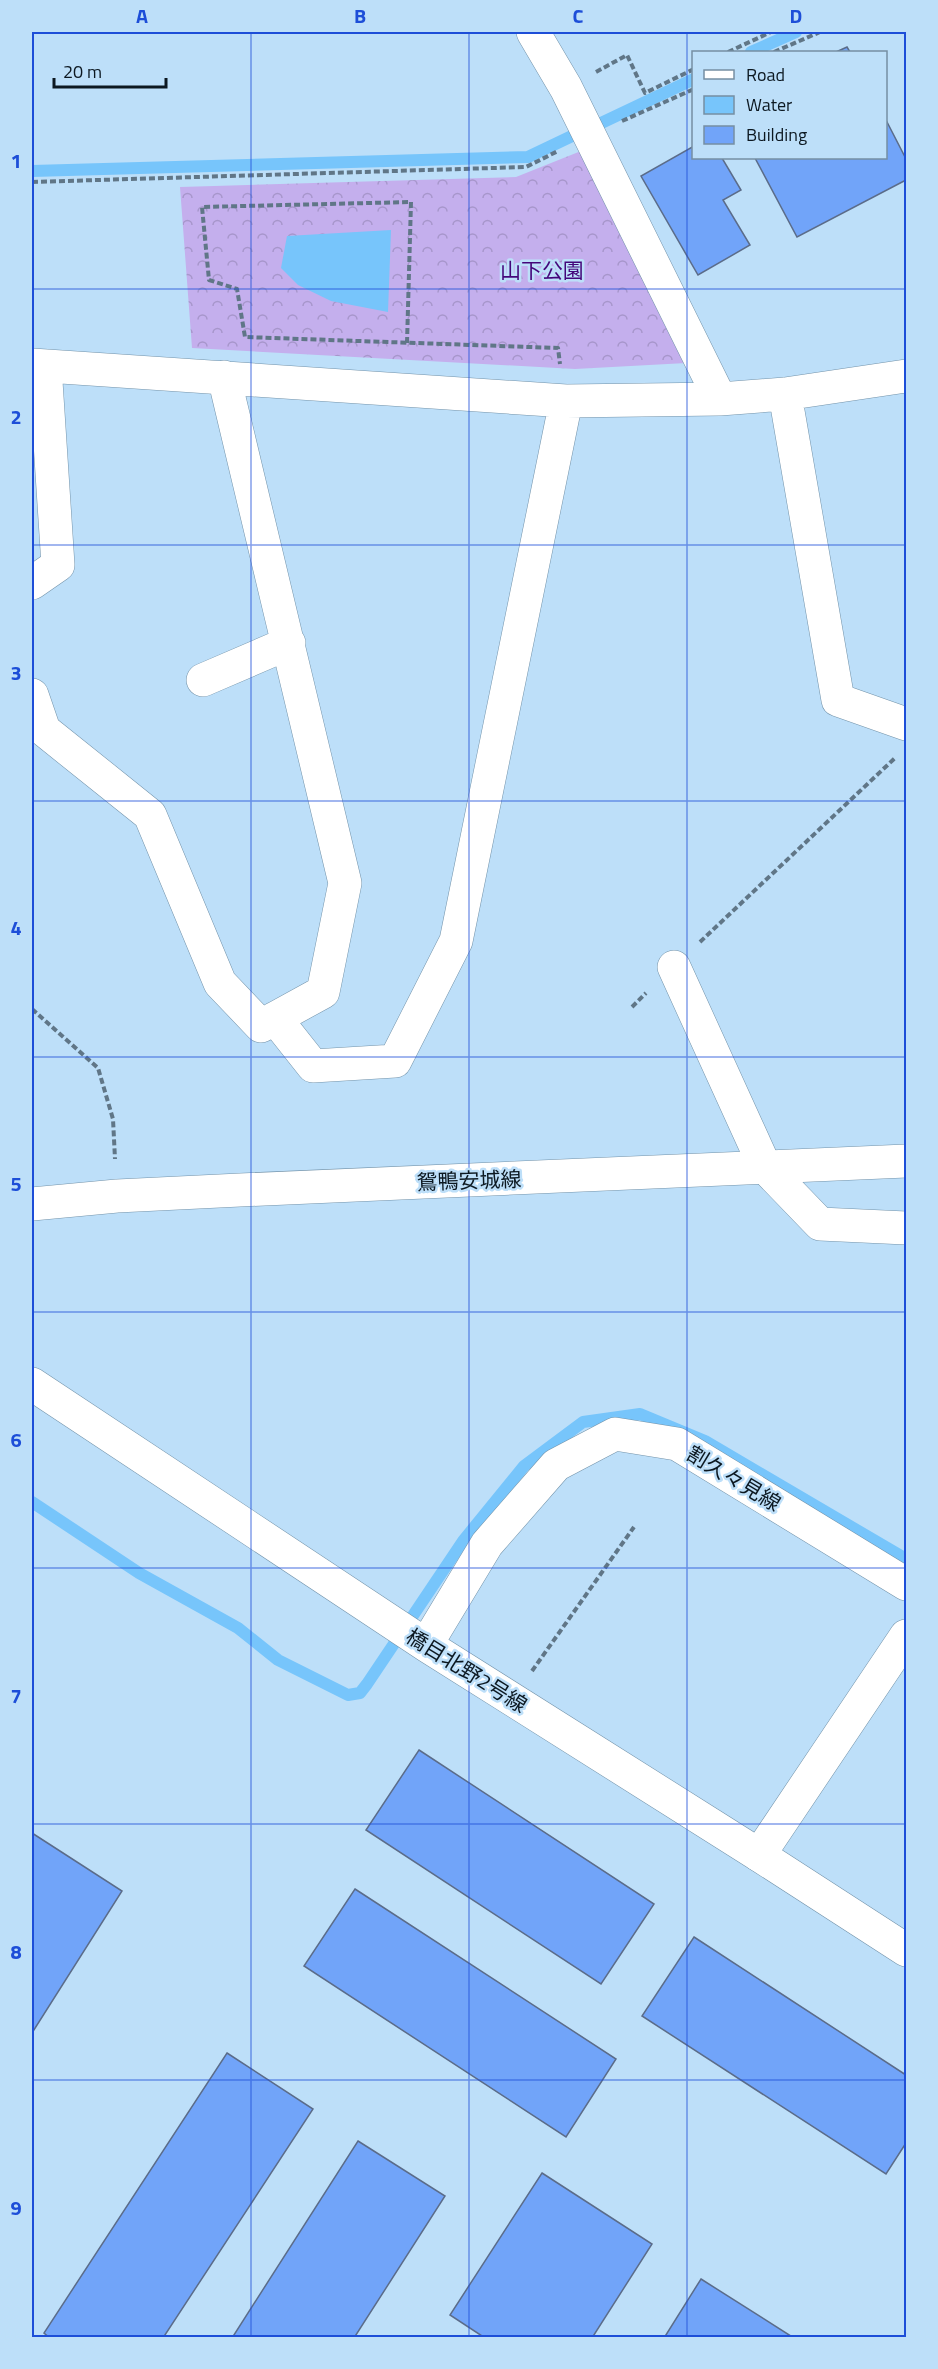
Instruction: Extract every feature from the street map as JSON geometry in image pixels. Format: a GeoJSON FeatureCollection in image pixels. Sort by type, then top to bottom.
{"type":"FeatureCollection","features":[{"type":"Feature","properties":{"kind":"street"},"geometry":{"type":"LineString","coordinates":[[534,32],[566,88],[720,399]]}},
{"type":"Feature","properties":{"kind":"street"},"geometry":{"type":"LineString","coordinates":[[32,583],[58,565],[38,365],[566,401],[720,399],[785,394],[906,376]]}},
{"type":"Feature","properties":{"kind":"street"},"geometry":{"type":"LineString","coordinates":[[32,695],[44,729],[150,815],[220,983],[261,1026],[323,992],[345,883],[224,377]]}},
{"type":"Feature","properties":{"kind":"street"},"geometry":{"type":"LineString","coordinates":[[785,394],[838,700],[906,724]]}},
{"type":"Feature","properties":{"kind":"street"},"geometry":{"type":"LineString","coordinates":[[275,1018],[314,1066],[395,1061],[456,941],[566,401]]}},
{"type":"Feature","properties":{"kind":"street"},"geometry":{"type":"LineString","coordinates":[[203,680],[289,643]]}},
{"type":"Feature","properties":{"kind":"street"},"geometry":{"type":"LineString","coordinates":[[674,967],[765,1167],[820,1224],[906,1228]]}},
{"type":"Feature","properties":{"kind":"street","name":"鴛鴨安城線"},"geometry":{"type":"LineString","coordinates":[[32,1204],[117,1196],[906,1161]]}},
{"type":"Feature","properties":{"kind":"street","name":"橋目北野2号線"},"geometry":{"type":"LineString","coordinates":[[32,1384],[426,1645],[906,1950]]}},
{"type":"Feature","properties":{"kind":"street","name":"割久々見線"},"geometry":{"type":"LineString","coordinates":[[426,1645],[487,1544],[555,1465],[615,1434],[677,1444],[906,1584]]}},
{"type":"Feature","properties":{"kind":"street"},"geometry":{"type":"LineString","coordinates":[[759,1855],[906,1636]]}},
{"type":"Feature","properties":{"kind":"path"},"geometry":{"type":"LineString","coordinates":[[730,51],[771,32]]}},
{"type":"Feature","properties":{"kind":"path"},"geometry":{"type":"LineString","coordinates":[[776,51],[820,32]]}},
{"type":"Feature","properties":{"kind":"path"},"geometry":{"type":"LineString","coordinates":[[566,88],[627,55],[645,93],[692,70]]}},
{"type":"Feature","properties":{"kind":"path"},"geometry":{"type":"LineString","coordinates":[[32,182],[526,167],[692,89]]}},
{"type":"Feature","properties":{"kind":"path"},"geometry":{"type":"LineString","coordinates":[[407,343],[411,202],[202,207],[209,280],[237,289],[246,337],[407,343],[558,348],[566,401]]}},
{"type":"Feature","properties":{"kind":"path"},"geometry":{"type":"LineString","coordinates":[[632,1006],[898,756]]}},
{"type":"Feature","properties":{"kind":"path"},"geometry":{"type":"LineString","coordinates":[[32,1009],[98,1068],[113,1119],[117,1196]]}},
{"type":"Feature","properties":{"kind":"path"},"geometry":{"type":"LineString","coordinates":[[527,1679],[634,1527]]}},
{"type":"Feature","properties":{"kind":"green space","name":"山下公園"},"geometry":{"type":"Polygon","coordinates":[[[586,149],[705,362],[575,369],[192,348],[180,187],[516,177],[586,149]]]}},
{"type":"Feature","properties":{"kind":"water"},"geometry":{"type":"Polygon","coordinates":[[[391,230],[388,312],[331,301],[298,285],[281,268],[287,236],[391,230]]]}},
{"type":"Feature","properties":{"kind":"building"},"geometry":{"type":"Polygon","coordinates":[[[887,122],[906,159],[906,180],[797,237],[756,159],[887,159],[887,122]]]}},
{"type":"Feature","properties":{"kind":"building"},"geometry":{"type":"Polygon","coordinates":[[[692,147],[692,159],[723,159],[741,190],[723,200],[750,245],[698,275],[641,176],[692,147]]]}},
{"type":"Feature","properties":{"kind":"building"},"geometry":{"type":"Polygon","coordinates":[[[419,1750],[654,1904],[601,1984],[366,1830],[419,1750]]]}},
{"type":"Feature","properties":{"kind":"building"},"geometry":{"type":"Polygon","coordinates":[[[32,1833],[122,1891],[32,2033],[32,1833]]]}},
{"type":"Feature","properties":{"kind":"building"},"geometry":{"type":"Polygon","coordinates":[[[355,1889],[616,2059],[566,2137],[304,1966],[355,1889]]]}},
{"type":"Feature","properties":{"kind":"building"},"geometry":{"type":"Polygon","coordinates":[[[694,1937],[906,2075],[906,2143],[886,2174],[642,2016],[694,1937]]]}},
{"type":"Feature","properties":{"kind":"building"},"geometry":{"type":"Polygon","coordinates":[[[227,2053],[313,2109],[163,2338],[50,2338],[44,2333],[227,2053]]]}},
{"type":"Feature","properties":{"kind":"building"},"geometry":{"type":"Polygon","coordinates":[[[358,2141],[445,2196],[354,2338],[232,2338],[358,2141]]]}},
{"type":"Feature","properties":{"kind":"building"},"geometry":{"type":"Polygon","coordinates":[[[542,2173],[652,2244],[592,2338],[485,2338],[450,2315],[542,2173]]]}},
{"type":"Feature","properties":{"kind":"building"},"geometry":{"type":"Polygon","coordinates":[[[701,2279],[794,2338],[664,2338],[701,2279]]]}},
{"type":"Feature","properties":{"kind":"waterway"},"geometry":{"type":"LineString","coordinates":[[753,51],[796,32]]}},
{"type":"Feature","properties":{"kind":"waterway"},"geometry":{"type":"LineString","coordinates":[[597,125],[692,80]]}},
{"type":"Feature","properties":{"kind":"waterway"},"geometry":{"type":"LineString","coordinates":[[32,171],[528,157],[572,136]]}},
{"type":"Feature","properties":{"kind":"waterway"},"geometry":{"type":"LineString","coordinates":[[32,1502],[139,1573],[238,1628],[278,1660],[348,1695],[360,1693],[367,1684],[463,1541],[524,1466],[583,1422],[640,1414],[705,1441],[906,1559]]}}]}
